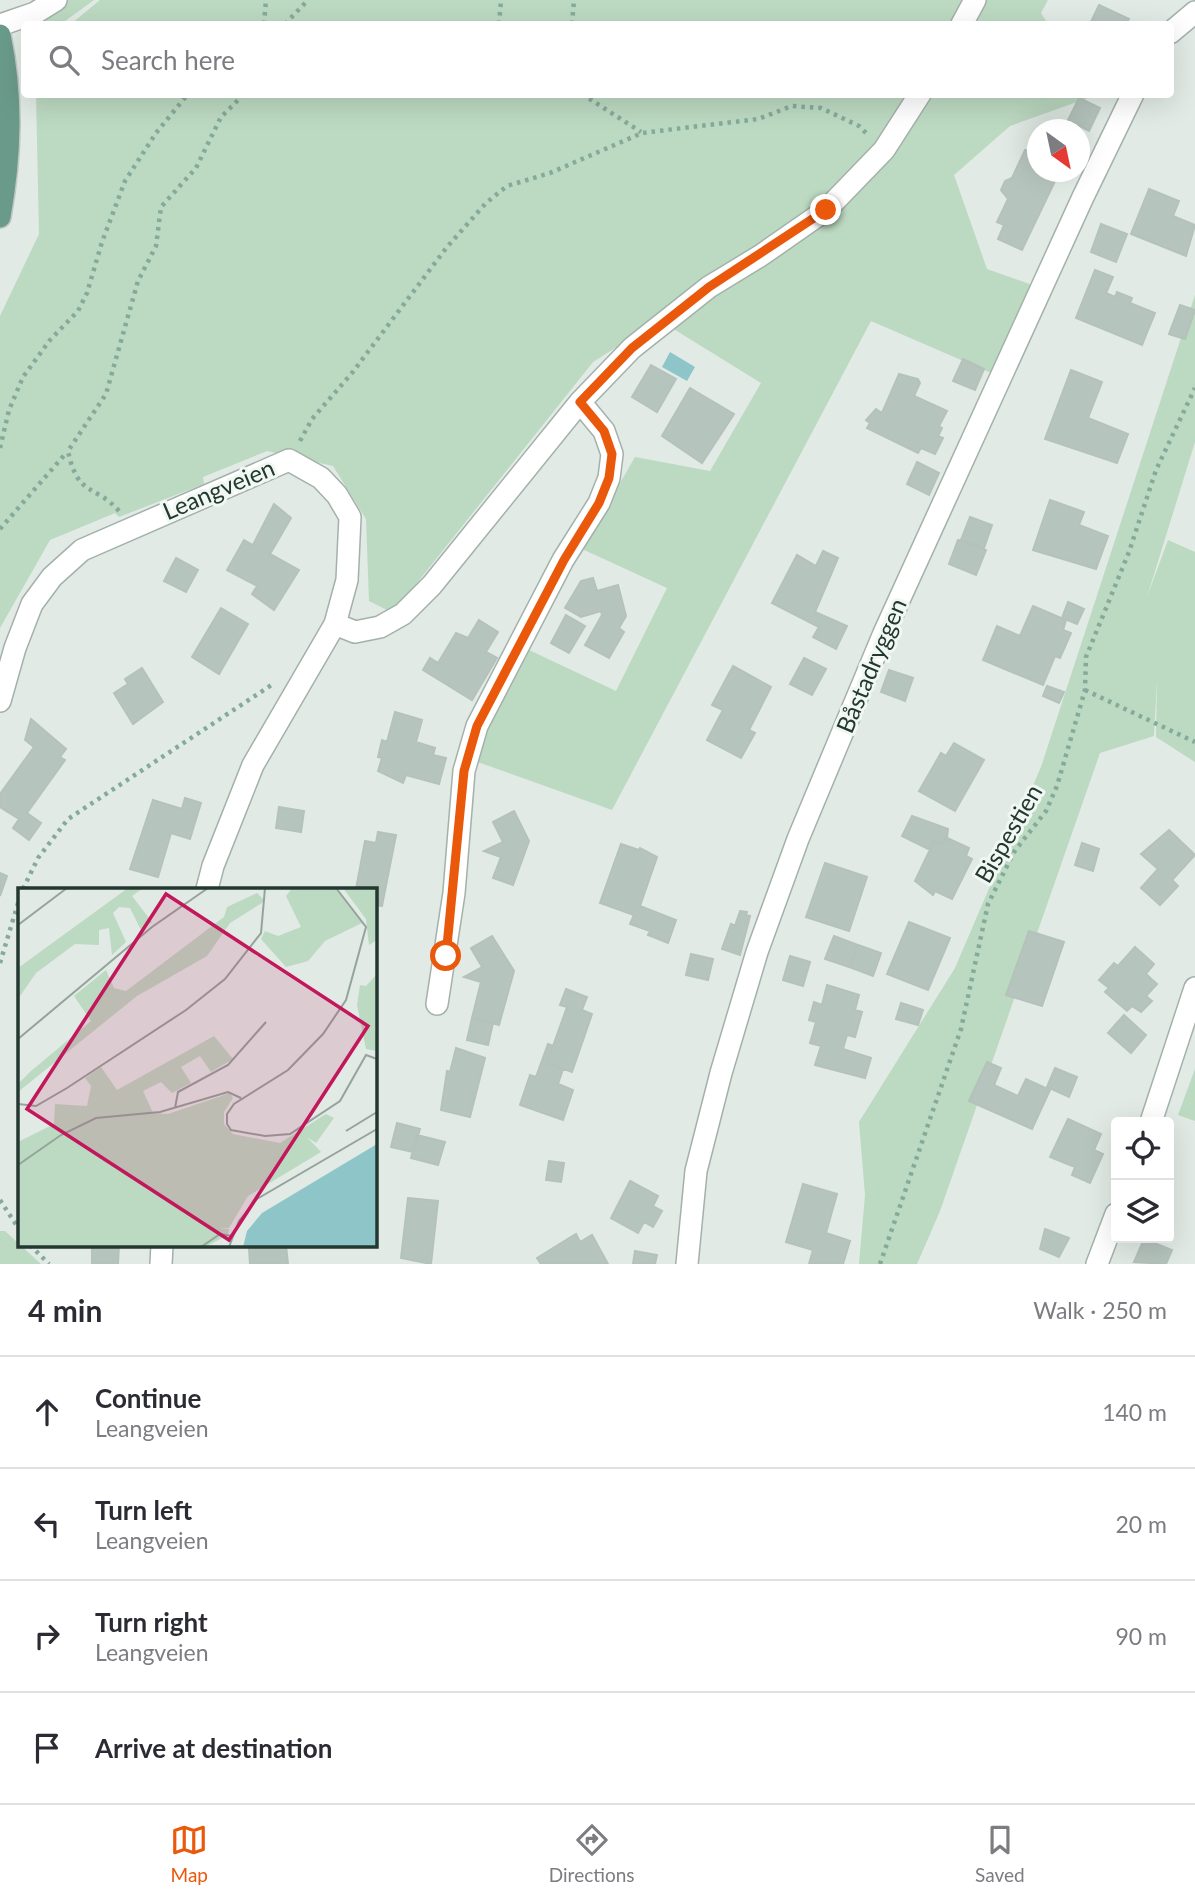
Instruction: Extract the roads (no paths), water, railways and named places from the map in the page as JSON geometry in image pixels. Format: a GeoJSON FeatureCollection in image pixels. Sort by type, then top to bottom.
{"type":"FeatureCollection","features":[{"type":"Feature","properties":{"kind":"main road"},"geometry":{"type":"LineString","coordinates":[[0,35],[10,105],[8,168],[0,217]]}},
{"type":"Feature","properties":{"kind":"street"},"geometry":{"type":"LineString","coordinates":[[0,25],[35,13],[56,0]]}},
{"type":"Feature","properties":{"kind":"street"},"geometry":{"type":"LineString","coordinates":[[964,21],[975,0]]}},
{"type":"Feature","properties":{"kind":"street"},"geometry":{"type":"LineString","coordinates":[[1174,30],[1195,12]]}},
{"type":"Feature","properties":{"kind":"street"},"geometry":{"type":"LineString","coordinates":[[335,624],[355,632],[380,627],[403,614],[432,585],[580,402],[632,348],[709,287],[826,210],[884,150],[917,98]]}},
{"type":"Feature","properties":{"kind":"street","name":"Båstadryggen"},"geometry":{"type":"LineString","coordinates":[[687,1264],[696,1171],[721,1073],[757,952],[798,839],[884,633],[1083,197],[1131,98]]}},
{"type":"Feature","properties":{"kind":"street"},"geometry":{"type":"LineString","coordinates":[[437,1004],[454,893],[464,771],[477,726],[557,572],[599,503],[609,478],[612,454],[604,431],[580,402]]}},
{"type":"Feature","properties":{"kind":"street","name":"Leangveien"},"geometry":{"type":"LineString","coordinates":[[0,701],[15,648],[32,604],[52,577],[82,550],[289,460],[321,478],[337,495],[350,517],[347,580],[335,624],[253,765],[213,866],[208,888]]}},
{"type":"Feature","properties":{"kind":"street"},"geometry":{"type":"LineString","coordinates":[[1153,1117],[1195,988]]}},
{"type":"Feature","properties":{"kind":"street"},"geometry":{"type":"LineString","coordinates":[[1097,1264],[1111,1227]]}},
{"type":"Feature","properties":{"kind":"street"},"geometry":{"type":"LineString","coordinates":[[161,1264],[162,1246]]}},
{"type":"Feature","properties":{"kind":"water"},"geometry":{"type":"Polygon","coordinates":[[[670,352],[695,367],[687,381],[662,367],[670,352]]]}}]}
